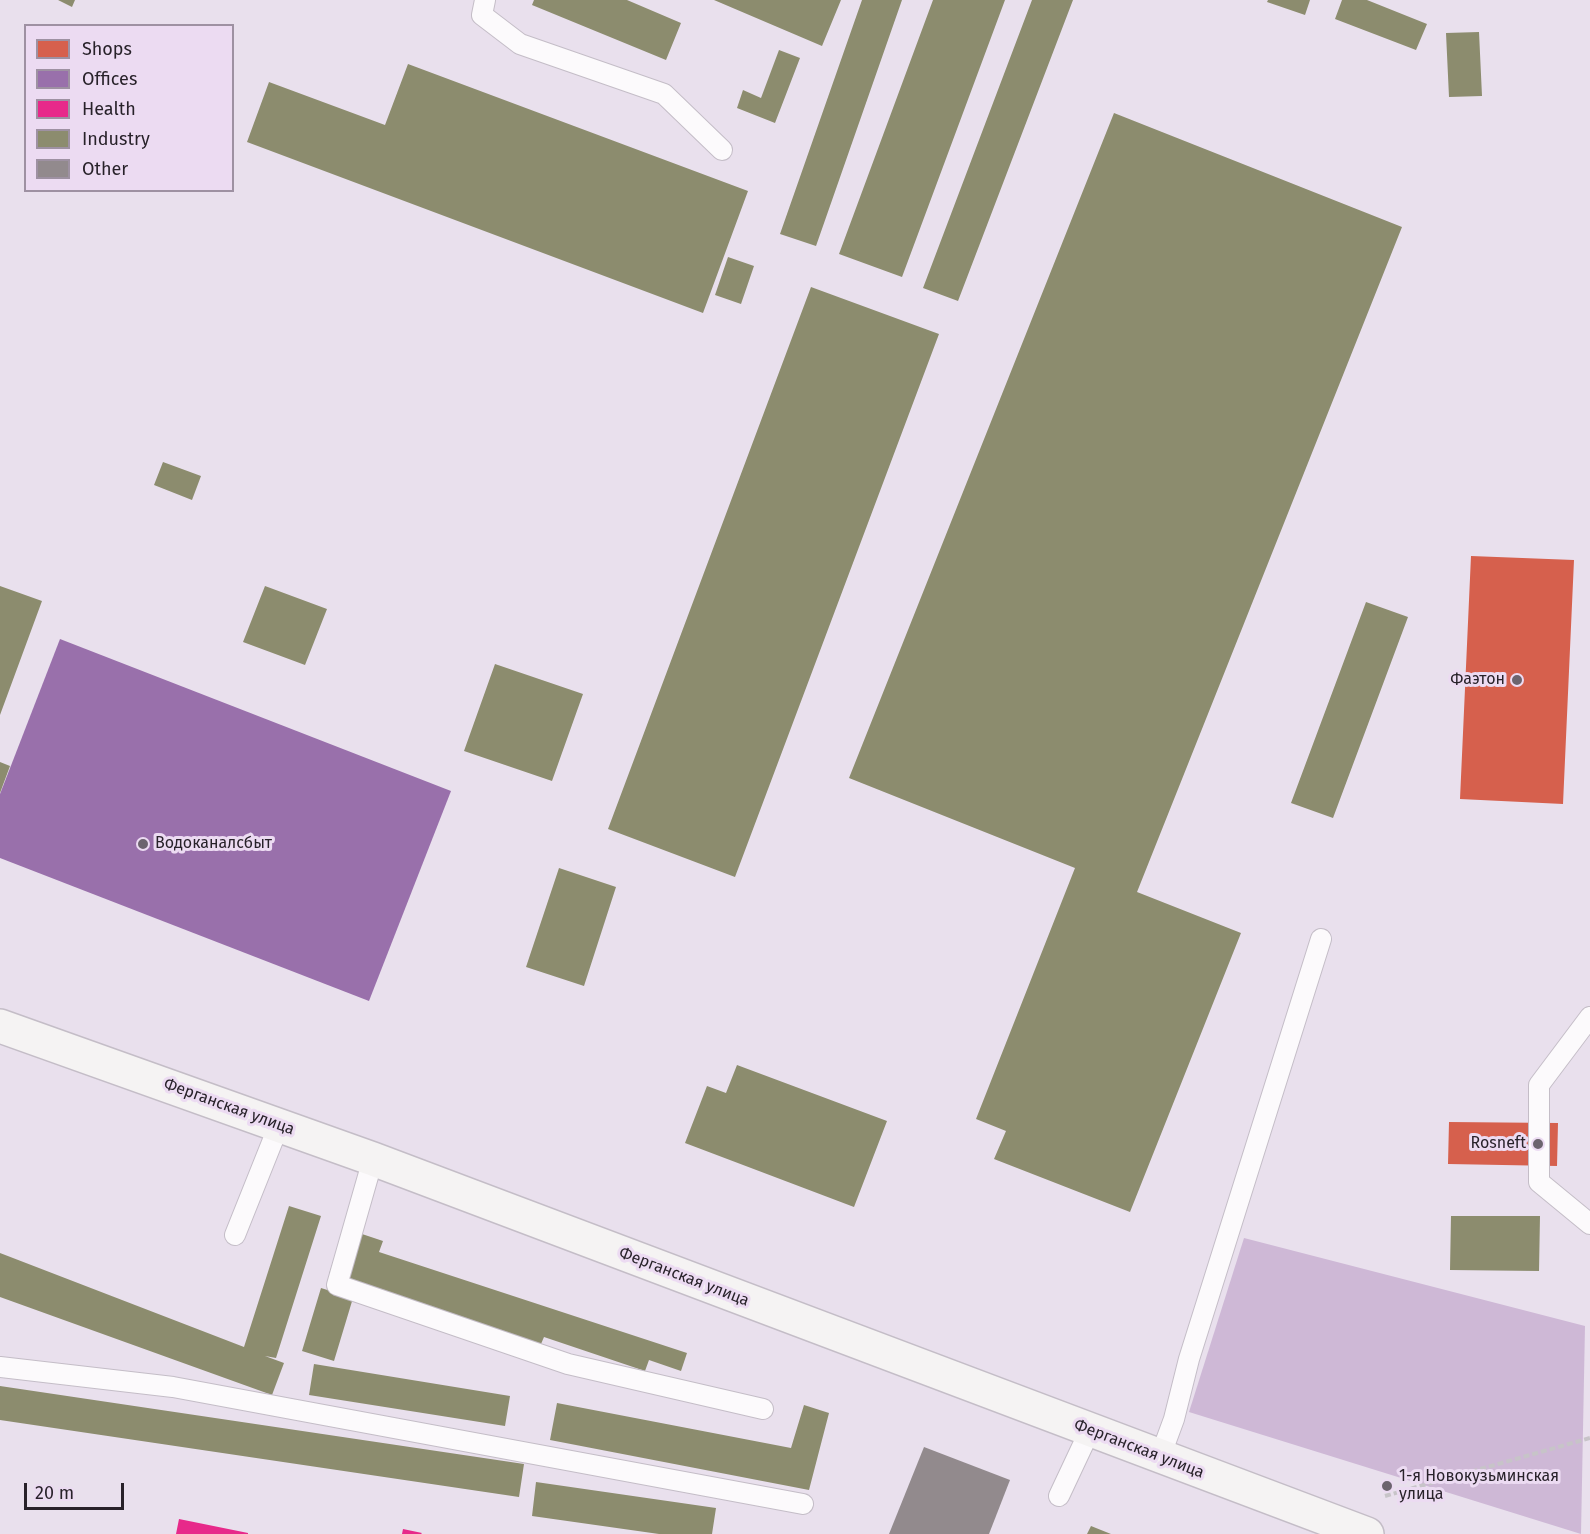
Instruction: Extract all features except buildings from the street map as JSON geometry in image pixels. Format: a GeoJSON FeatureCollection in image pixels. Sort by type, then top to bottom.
{"type":"FeatureCollection","features":[{"type":"Feature","properties":{"kind":"street","name":"Ферганская улица"},"geometry":{"type":"LineString","coordinates":[[0,1026],[373,1158],[1089,1431],[1367,1534]]}},
{"type":"Feature","properties":{"kind":"lane"},"geometry":{"type":"LineString","coordinates":[[485,0],[482,15],[520,44],[664,94],[722,150]]}},
{"type":"Feature","properties":{"kind":"lane"},"geometry":{"type":"LineString","coordinates":[[1160,1457],[1174,1419],[1193,1348],[1321,939]]}},
{"type":"Feature","properties":{"kind":"lane"},"geometry":{"type":"LineString","coordinates":[[1590,1017],[1539,1085],[1539,1182],[1590,1224]]}},
{"type":"Feature","properties":{"kind":"lane"},"geometry":{"type":"LineString","coordinates":[[235,1235],[279,1125]]}},
{"type":"Feature","properties":{"kind":"lane"},"geometry":{"type":"LineString","coordinates":[[373,1158],[337,1285],[568,1364],[763,1409]]}},
{"type":"Feature","properties":{"kind":"lane"},"geometry":{"type":"LineString","coordinates":[[0,1367],[173,1387],[803,1504]]}},
{"type":"Feature","properties":{"kind":"lane"},"geometry":{"type":"LineString","coordinates":[[1059,1496],[1089,1431]]}},
{"type":"Feature","properties":{"kind":"path"},"geometry":{"type":"LineString","coordinates":[[1385,1496],[1590,1438]]}},
{"type":"Feature","properties":{"kind":"shaded area"},"geometry":{"type":"Polygon","coordinates":[[[1244,1238],[1585,1326],[1581,1534],[1189,1412],[1244,1238]]]}},
{"type":"Feature","properties":{"kind":"place","name":"Фаэтон"},"geometry":{"type":"Point","coordinates":[1517,680]}},
{"type":"Feature","properties":{"kind":"place","name":"Водоканалсбыт"},"geometry":{"type":"Point","coordinates":[143,844]}},
{"type":"Feature","properties":{"kind":"place","name":"Rosneft"},"geometry":{"type":"Point","coordinates":[1538,1144]}},
{"type":"Feature","properties":{"kind":"place","name":"1-я Новокузьминская улица"},"geometry":{"type":"Point","coordinates":[1387,1486]}}]}
